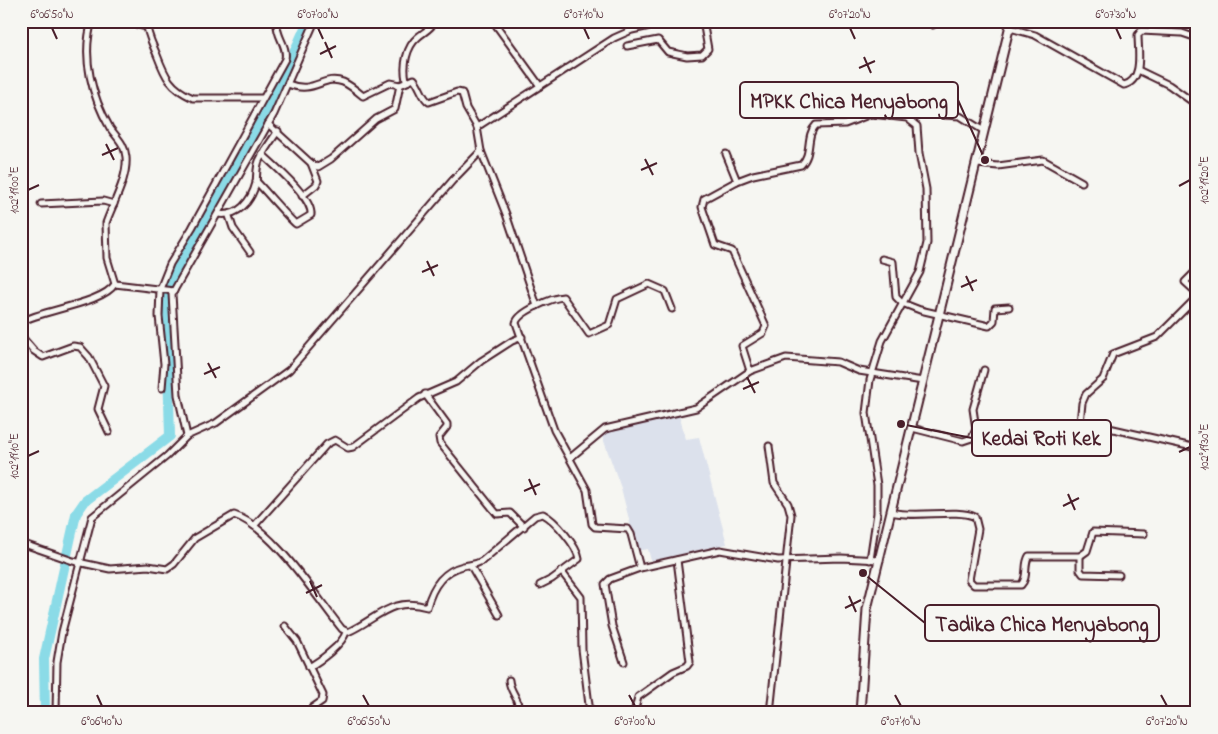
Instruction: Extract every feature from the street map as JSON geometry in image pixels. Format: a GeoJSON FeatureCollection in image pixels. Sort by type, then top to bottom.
{"type":"FeatureCollection","features":[{"type":"Feature","properties":{"kind":"street"},"geometry":{"type":"LineString","coordinates":[[21,322],[43,312],[98,296],[112,288],[114,284],[115,278],[107,258],[106,232],[127,158],[125,148],[104,115],[88,70],[87,52],[92,21]]}},
{"type":"Feature","properties":{"kind":"street"},"geometry":{"type":"LineString","coordinates":[[122,21],[146,24],[161,70],[182,94],[192,98],[262,98]]}},
{"type":"Feature","properties":{"kind":"street"},"geometry":{"type":"LineString","coordinates":[[162,388],[164,364],[160,290],[170,264],[192,228],[262,98],[272,87],[286,56],[276,31],[277,21]]}},
{"type":"Feature","properties":{"kind":"street"},"geometry":{"type":"LineString","coordinates":[[186,436],[178,395],[172,300],[174,291],[268,124],[288,84],[315,21]]}},
{"type":"Feature","properties":{"kind":"street"},"geometry":{"type":"LineString","coordinates":[[406,80],[404,71],[405,60],[413,41],[431,28],[435,21]]}},
{"type":"Feature","properties":{"kind":"street"},"geometry":{"type":"LineString","coordinates":[[493,21],[540,86]]}},
{"type":"Feature","properties":{"kind":"street"},"geometry":{"type":"LineString","coordinates":[[478,127],[623,33],[672,21]]}},
{"type":"Feature","properties":{"kind":"street"},"geometry":{"type":"LineString","coordinates":[[627,46],[658,40],[668,52],[686,56],[702,55],[708,49],[703,21]]}},
{"type":"Feature","properties":{"kind":"street"},"geometry":{"type":"LineString","coordinates":[[860,713],[866,622],[938,314],[977,164],[1010,24],[1035,35],[1124,85],[1136,79],[1138,70],[1138,36],[1141,31],[1182,34],[1197,38]]}},
{"type":"Feature","properties":{"kind":"street"},"geometry":{"type":"LineString","coordinates":[[1138,70],[1169,85],[1197,105]]}},
{"type":"Feature","properties":{"kind":"street"},"geometry":{"type":"LineString","coordinates":[[268,124],[278,131],[311,163],[318,167],[324,164],[368,125],[395,109],[400,85],[406,80],[414,79],[429,102],[456,92],[462,93],[466,108],[478,127],[481,151],[506,214],[537,306]]}},
{"type":"Feature","properties":{"kind":"street"},"geometry":{"type":"LineString","coordinates":[[288,84],[300,89],[332,80],[342,82],[363,96],[390,83],[400,85]]}},
{"type":"Feature","properties":{"kind":"street"},"geometry":{"type":"LineString","coordinates":[[750,370],[742,346],[763,333],[766,326],[732,251],[715,245],[702,207],[704,199],[737,181],[753,175],[801,165],[808,156],[812,129],[816,125],[845,124],[871,114],[898,116],[912,120],[919,131],[918,144],[926,189],[927,243],[920,272],[882,341],[871,373],[866,413],[876,464],[877,496],[870,560]]}},
{"type":"Feature","properties":{"kind":"street"},"geometry":{"type":"LineString","coordinates":[[944,116],[960,116],[984,131]]}},
{"type":"Feature","properties":{"kind":"street"},"geometry":{"type":"LineString","coordinates":[[218,214],[229,216],[239,211],[256,181],[256,171],[262,154],[278,131]]}},
{"type":"Feature","properties":{"kind":"street"},"geometry":{"type":"LineString","coordinates":[[56,713],[57,662],[62,632],[92,518],[167,456],[186,436],[216,423],[289,370],[453,180],[481,151]]}},
{"type":"Feature","properties":{"kind":"street"},"geometry":{"type":"LineString","coordinates":[[256,181],[286,212],[293,223],[296,224],[311,215],[312,210],[289,179],[262,154]]}},
{"type":"Feature","properties":{"kind":"street"},"geometry":{"type":"LineString","coordinates":[[726,154],[737,181]]}},
{"type":"Feature","properties":{"kind":"street"},"geometry":{"type":"LineString","coordinates":[[977,164],[998,166],[1043,160],[1082,182]]}},
{"type":"Feature","properties":{"kind":"street"},"geometry":{"type":"LineString","coordinates":[[302,196],[318,182],[311,163]]}},
{"type":"Feature","properties":{"kind":"street"},"geometry":{"type":"LineString","coordinates":[[41,204],[103,201],[114,204]]}},
{"type":"Feature","properties":{"kind":"street"},"geometry":{"type":"LineString","coordinates":[[229,216],[233,228],[250,252]]}},
{"type":"Feature","properties":{"kind":"street"},"geometry":{"type":"LineString","coordinates":[[882,259],[893,262],[896,297],[902,303],[920,310],[989,326],[994,321],[996,308],[1009,308]]}},
{"type":"Feature","properties":{"kind":"street"},"geometry":{"type":"LineString","coordinates":[[1197,270],[1185,282],[1197,293]]}},
{"type":"Feature","properties":{"kind":"street"},"geometry":{"type":"LineString","coordinates":[[114,284],[174,291]]}},
{"type":"Feature","properties":{"kind":"street"},"geometry":{"type":"LineString","coordinates":[[640,568],[628,529],[595,527],[592,524],[587,490],[554,430],[517,319],[537,306],[563,297],[589,334],[609,325],[616,299],[645,285],[654,285],[666,291],[672,309]]}},
{"type":"Feature","properties":{"kind":"street"},"geometry":{"type":"LineString","coordinates":[[976,429],[1018,436],[1044,437],[1065,435],[1080,423],[1082,403],[1086,394],[1103,379],[1113,354],[1157,337],[1197,297]]}},
{"type":"Feature","properties":{"kind":"street"},"geometry":{"type":"LineString","coordinates":[[21,336],[42,357],[73,346],[84,350],[104,386],[98,409],[109,432]]}},
{"type":"Feature","properties":{"kind":"street"},"geometry":{"type":"LineString","coordinates":[[254,526],[327,444],[335,440],[348,448],[353,447],[425,394],[456,382],[481,361],[512,341],[522,338]]}},
{"type":"Feature","properties":{"kind":"street"},"geometry":{"type":"LineString","coordinates":[[570,458],[605,429],[696,408],[750,370],[786,358],[796,357],[838,362],[856,370],[923,381]]}},
{"type":"Feature","properties":{"kind":"street"},"geometry":{"type":"LineString","coordinates":[[912,428],[963,441],[972,438],[976,429],[973,409],[984,370]]}},
{"type":"Feature","properties":{"kind":"street"},"geometry":{"type":"LineString","coordinates":[[425,394],[447,424],[439,438],[440,443],[497,514],[510,513],[524,527]]}},
{"type":"Feature","properties":{"kind":"street"},"geometry":{"type":"LineString","coordinates":[[1080,423],[1197,448]]}},
{"type":"Feature","properties":{"kind":"street"},"geometry":{"type":"LineString","coordinates":[[769,446],[774,483],[790,509],[788,560],[770,713]]}},
{"type":"Feature","properties":{"kind":"street"},"geometry":{"type":"LineString","coordinates":[[891,512],[914,516],[943,514],[975,517],[978,529],[968,580],[974,585],[1021,585],[1025,580],[1026,560],[1031,555],[1080,556],[1088,551],[1093,532],[1144,534]]}},
{"type":"Feature","properties":{"kind":"street"},"geometry":{"type":"LineString","coordinates":[[309,667],[322,659],[344,638],[346,632],[400,604],[416,603],[427,607],[434,587],[445,575],[460,567],[472,566],[482,561],[524,527],[534,516],[543,514],[553,520],[562,531],[579,559],[552,579],[540,585]]}},
{"type":"Feature","properties":{"kind":"street"},"geometry":{"type":"LineString","coordinates":[[21,543],[61,557],[110,569],[148,566],[167,569],[174,564],[195,538],[213,529],[231,516],[238,516],[254,526],[273,544],[342,630],[346,632]]}},
{"type":"Feature","properties":{"kind":"street"},"geometry":{"type":"LineString","coordinates":[[624,662],[612,626],[606,584],[610,579],[640,568],[720,550],[756,558],[788,560],[841,558],[880,560]]}},
{"type":"Feature","properties":{"kind":"street"},"geometry":{"type":"LineString","coordinates":[[1080,556],[1080,570],[1083,574],[1119,575]]}},
{"type":"Feature","properties":{"kind":"street"},"geometry":{"type":"LineString","coordinates":[[634,713],[638,697],[672,672],[687,666],[690,662],[677,560]]}},
{"type":"Feature","properties":{"kind":"street"},"geometry":{"type":"LineString","coordinates":[[472,566],[499,615]]}},
{"type":"Feature","properties":{"kind":"street"},"geometry":{"type":"LineString","coordinates":[[561,571],[581,597],[582,649],[590,713]]}},
{"type":"Feature","properties":{"kind":"street"},"geometry":{"type":"LineString","coordinates":[[284,626],[298,641],[323,695],[322,701],[312,708],[311,713]]}},
{"type":"Feature","properties":{"kind":"street"},"geometry":{"type":"LineString","coordinates":[[509,680],[510,687],[519,701],[518,713]]}},
{"type":"Feature","properties":{"kind":"shaded area"},"geometry":{"type":"Polygon","coordinates":[[[679,415],[686,439],[699,437],[727,544],[651,561],[648,549],[637,551],[621,488],[601,433],[679,415]]]}},
{"type":"Feature","properties":{"kind":"waterway"},"geometry":{"type":"LineString","coordinates":[[168,285],[277,91],[308,21]]}},
{"type":"Feature","properties":{"kind":"waterway"},"geometry":{"type":"LineString","coordinates":[[45,713],[44,659],[76,514],[85,501],[170,436],[166,297]]}},
{"type":"Feature","properties":{"kind":"place","name":"MPKK Chica Menyabong"},"geometry":{"type":"Point","coordinates":[985,160]}},
{"type":"Feature","properties":{"kind":"place","name":"Kedai Roti Kek"},"geometry":{"type":"Point","coordinates":[901,424]}},
{"type":"Feature","properties":{"kind":"place","name":"Tadika Chica Menyabong"},"geometry":{"type":"Point","coordinates":[863,573]}}]}
